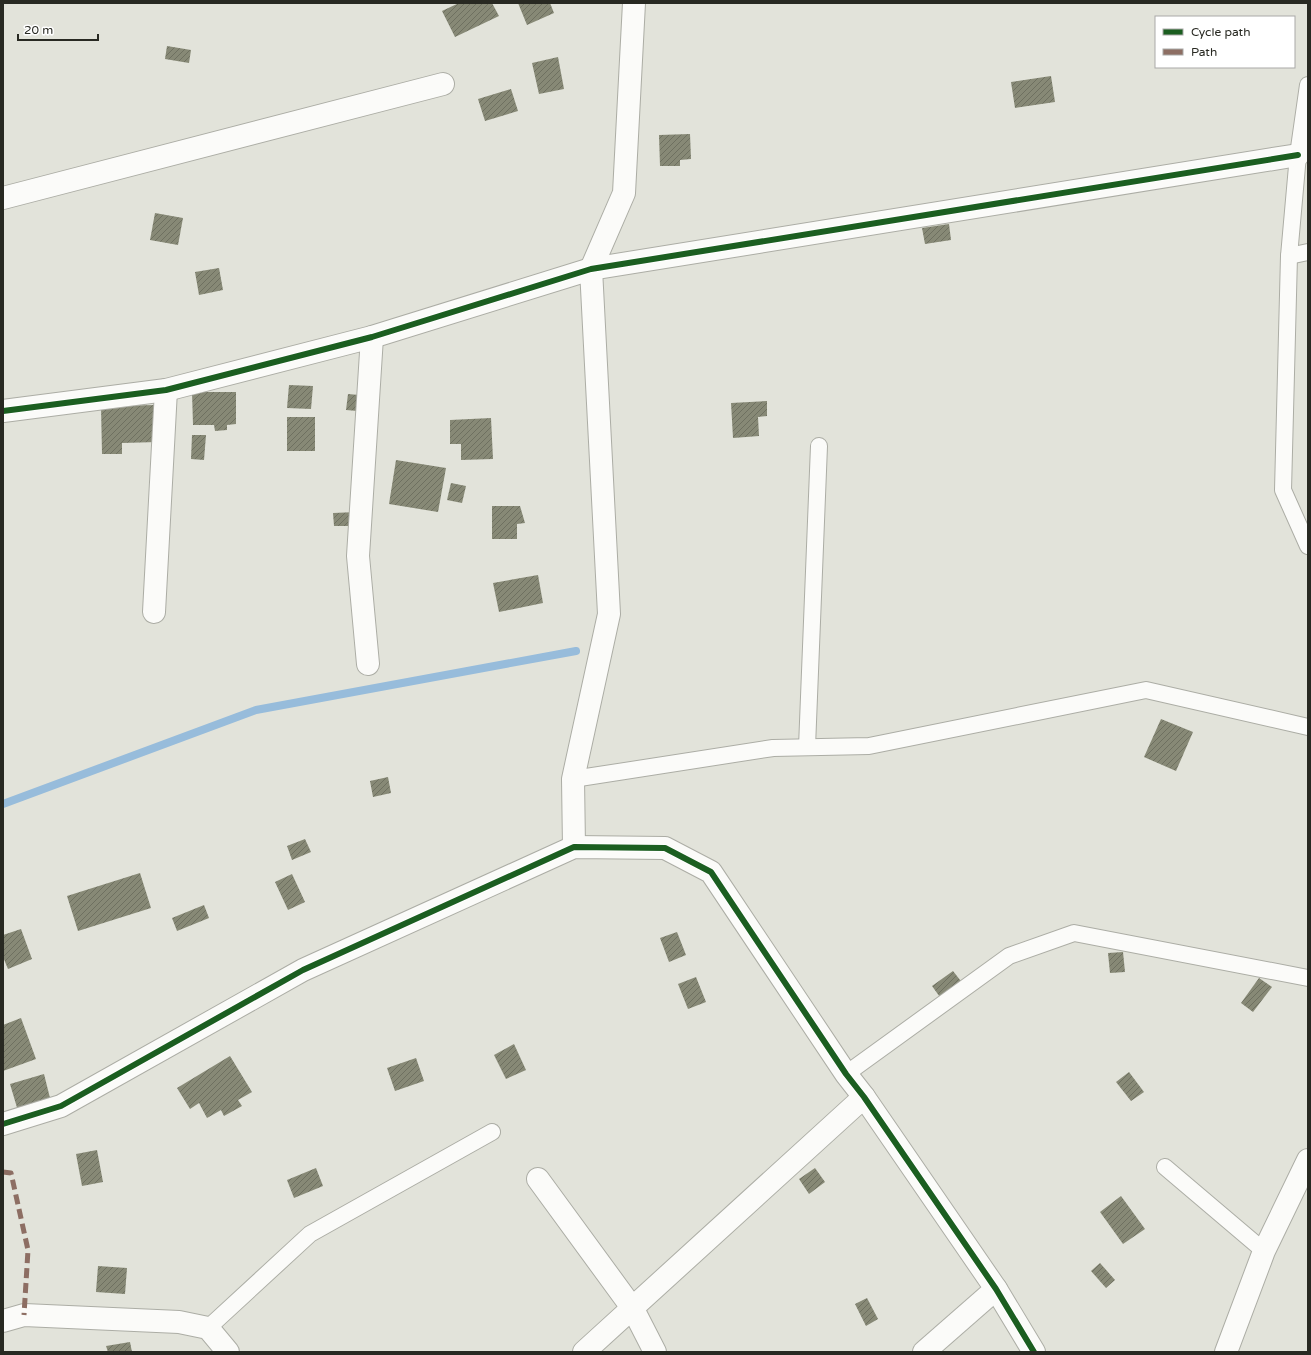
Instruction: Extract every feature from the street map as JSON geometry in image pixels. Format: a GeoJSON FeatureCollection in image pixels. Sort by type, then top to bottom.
{"type":"FeatureCollection","features":[{"type":"Feature","properties":{"kind":"street"},"geometry":{"type":"LineString","coordinates":[[574,847],[573,779],[609,614],[591,269],[624,193],[634,3]]}},
{"type":"Feature","properties":{"kind":"street"},"geometry":{"type":"LineString","coordinates":[[3,198],[443,84]]}},
{"type":"Feature","properties":{"kind":"street"},"geometry":{"type":"LineString","coordinates":[[3,411],[166,390],[372,337],[591,269],[1298,155]]}},
{"type":"Feature","properties":{"kind":"street"},"geometry":{"type":"LineString","coordinates":[[368,664],[358,556],[372,337]]}},
{"type":"Feature","properties":{"kind":"street"},"geometry":{"type":"LineString","coordinates":[[154,612],[166,390]]}},
{"type":"Feature","properties":{"kind":"street"},"geometry":{"type":"LineString","coordinates":[[3,1124],[62,1106],[303,970],[574,847],[665,848],[711,872],[846,1074],[864,1097],[996,1289],[1034,1352]]}},
{"type":"Feature","properties":{"kind":"street"},"geometry":{"type":"LineString","coordinates":[[584,1352],[633,1309],[864,1097]]}},
{"type":"Feature","properties":{"kind":"street"},"geometry":{"type":"LineString","coordinates":[[1226,1352],[1264,1251],[1308,1160]]}},
{"type":"Feature","properties":{"kind":"street"},"geometry":{"type":"LineString","coordinates":[[538,1179],[633,1309],[655,1352]]}},
{"type":"Feature","properties":{"kind":"street"},"geometry":{"type":"LineString","coordinates":[[924,1352],[996,1289]]}},
{"type":"Feature","properties":{"kind":"street"},"geometry":{"type":"LineString","coordinates":[[3,1321],[24,1314],[179,1322],[208,1328],[228,1352]]}},
{"type":"Feature","properties":{"kind":"lane"},"geometry":{"type":"LineString","coordinates":[[1308,85],[1298,155],[1289,256],[1283,490],[1308,546]]}},
{"type":"Feature","properties":{"kind":"lane"},"geometry":{"type":"LineString","coordinates":[[1289,256],[1308,252]]}},
{"type":"Feature","properties":{"kind":"lane"},"geometry":{"type":"LineString","coordinates":[[807,747],[819,446]]}},
{"type":"Feature","properties":{"kind":"lane"},"geometry":{"type":"LineString","coordinates":[[573,779],[773,748],[869,746],[1146,690],[1308,727]]}},
{"type":"Feature","properties":{"kind":"lane"},"geometry":{"type":"LineString","coordinates":[[846,1074],[1009,956],[1074,933],[1308,978]]}},
{"type":"Feature","properties":{"kind":"lane"},"geometry":{"type":"LineString","coordinates":[[208,1328],[310,1234],[492,1132]]}},
{"type":"Feature","properties":{"kind":"lane"},"geometry":{"type":"LineString","coordinates":[[1165,1167],[1264,1251]]}},
{"type":"Feature","properties":{"kind":"building"},"geometry":{"type":"Polygon","coordinates":[[[459,3],[492,3],[499,16],[455,37],[442,11],[459,3]]]}},
{"type":"Feature","properties":{"kind":"building"},"geometry":{"type":"Polygon","coordinates":[[[518,3],[550,3],[554,13],[527,25],[518,3]]]}},
{"type":"Feature","properties":{"kind":"building"},"geometry":{"type":"Polygon","coordinates":[[[167,46],[191,50],[189,63],[165,59],[167,46]]]}},
{"type":"Feature","properties":{"kind":"building"},"geometry":{"type":"Polygon","coordinates":[[[558,57],[564,89],[539,94],[532,63],[558,57]]]}},
{"type":"Feature","properties":{"kind":"building"},"geometry":{"type":"Polygon","coordinates":[[[1051,76],[1055,102],[1015,108],[1011,82],[1051,76]]]}},
{"type":"Feature","properties":{"kind":"building"},"geometry":{"type":"Polygon","coordinates":[[[511,89],[518,111],[485,121],[478,99],[511,89]]]}},
{"type":"Feature","properties":{"kind":"building"},"geometry":{"type":"Polygon","coordinates":[[[690,134],[691,159],[680,160],[680,166],[660,166],[659,135],[690,134]]]}},
{"type":"Feature","properties":{"kind":"building"},"geometry":{"type":"Polygon","coordinates":[[[155,213],[183,218],[178,245],[150,240],[155,213]]]}},
{"type":"Feature","properties":{"kind":"building"},"geometry":{"type":"Polygon","coordinates":[[[949,224],[951,240],[925,244],[922,228],[949,224]]]}},
{"type":"Feature","properties":{"kind":"building"},"geometry":{"type":"Polygon","coordinates":[[[219,268],[223,290],[199,295],[195,272],[219,268]]]}},
{"type":"Feature","properties":{"kind":"building"},"geometry":{"type":"Polygon","coordinates":[[[289,385],[313,386],[311,409],[287,408],[289,385]]]}},
{"type":"Feature","properties":{"kind":"building"},"geometry":{"type":"Polygon","coordinates":[[[192,392],[236,392],[236,424],[227,425],[227,430],[215,431],[214,425],[193,425],[192,392]]]}},
{"type":"Feature","properties":{"kind":"building"},"geometry":{"type":"Polygon","coordinates":[[[348,394],[370,396],[369,412],[346,410],[348,394]]]}},
{"type":"Feature","properties":{"kind":"building"},"geometry":{"type":"Polygon","coordinates":[[[767,401],[767,416],[758,417],[759,436],[733,438],[731,403],[767,401]]]}},
{"type":"Feature","properties":{"kind":"building"},"geometry":{"type":"Polygon","coordinates":[[[157,405],[158,442],[122,443],[122,454],[102,454],[101,406],[157,405]]]}},
{"type":"Feature","properties":{"kind":"building"},"geometry":{"type":"Polygon","coordinates":[[[287,417],[315,417],[315,451],[287,451],[287,417]]]}},
{"type":"Feature","properties":{"kind":"building"},"geometry":{"type":"Polygon","coordinates":[[[491,418],[493,459],[461,460],[461,444],[450,444],[450,420],[491,418]]]}},
{"type":"Feature","properties":{"kind":"building"},"geometry":{"type":"Polygon","coordinates":[[[192,435],[206,435],[204,460],[191,459],[192,435]]]}},
{"type":"Feature","properties":{"kind":"building"},"geometry":{"type":"Polygon","coordinates":[[[396,460],[446,468],[438,512],[389,504],[396,460]]]}},
{"type":"Feature","properties":{"kind":"building"},"geometry":{"type":"Polygon","coordinates":[[[451,483],[466,486],[462,503],[447,500],[451,483]]]}},
{"type":"Feature","properties":{"kind":"building"},"geometry":{"type":"Polygon","coordinates":[[[492,506],[520,506],[525,523],[517,524],[517,539],[492,539],[492,506]]]}},
{"type":"Feature","properties":{"kind":"building"},"geometry":{"type":"Polygon","coordinates":[[[357,512],[358,526],[334,526],[333,513],[357,512]]]}},
{"type":"Feature","properties":{"kind":"building"},"geometry":{"type":"Polygon","coordinates":[[[538,575],[543,603],[499,612],[493,583],[538,575]]]}},
{"type":"Feature","properties":{"kind":"building"},"geometry":{"type":"Polygon","coordinates":[[[1161,719],[1193,732],[1176,771],[1144,757],[1161,719]]]}},
{"type":"Feature","properties":{"kind":"building"},"geometry":{"type":"Polygon","coordinates":[[[388,777],[391,793],[373,797],[370,781],[388,777]]]}},
{"type":"Feature","properties":{"kind":"building"},"geometry":{"type":"Polygon","coordinates":[[[305,839],[311,852],[292,860],[287,846],[305,839]]]}},
{"type":"Feature","properties":{"kind":"building"},"geometry":{"type":"Polygon","coordinates":[[[140,873],[151,908],[78,931],[67,896],[140,873]]]}},
{"type":"Feature","properties":{"kind":"building"},"geometry":{"type":"Polygon","coordinates":[[[292,874],[305,902],[288,910],[275,882],[292,874]]]}},
{"type":"Feature","properties":{"kind":"building"},"geometry":{"type":"Polygon","coordinates":[[[204,905],[209,918],[177,931],[172,918],[204,905]]]}},
{"type":"Feature","properties":{"kind":"building"},"geometry":{"type":"Polygon","coordinates":[[[21,929],[32,959],[8,969],[3,957],[3,935],[21,929]]]}},
{"type":"Feature","properties":{"kind":"building"},"geometry":{"type":"Polygon","coordinates":[[[677,932],[686,955],[669,962],[660,938],[677,932]]]}},
{"type":"Feature","properties":{"kind":"building"},"geometry":{"type":"Polygon","coordinates":[[[1123,952],[1125,972],[1110,973],[1108,953],[1123,952]]]}},
{"type":"Feature","properties":{"kind":"building"},"geometry":{"type":"Polygon","coordinates":[[[953,971],[964,985],[942,1000],[932,986],[953,971]]]}},
{"type":"Feature","properties":{"kind":"building"},"geometry":{"type":"Polygon","coordinates":[[[696,977],[706,1002],[688,1009],[678,984],[696,977]]]}},
{"type":"Feature","properties":{"kind":"building"},"geometry":{"type":"Polygon","coordinates":[[[1259,978],[1272,987],[1253,1012],[1241,1003],[1259,978]]]}},
{"type":"Feature","properties":{"kind":"building"},"geometry":{"type":"Polygon","coordinates":[[[21,1018],[36,1059],[3,1071],[3,1025],[21,1018]]]}},
{"type":"Feature","properties":{"kind":"building"},"geometry":{"type":"Polygon","coordinates":[[[514,1044],[526,1070],[506,1079],[494,1055],[514,1044]]]}},
{"type":"Feature","properties":{"kind":"building"},"geometry":{"type":"Polygon","coordinates":[[[230,1056],[252,1092],[238,1100],[242,1106],[224,1116],[221,1110],[207,1118],[199,1103],[190,1109],[177,1088],[230,1056]]]}},
{"type":"Feature","properties":{"kind":"building"},"geometry":{"type":"Polygon","coordinates":[[[416,1058],[424,1081],[395,1091],[387,1068],[416,1058]]]}},
{"type":"Feature","properties":{"kind":"building"},"geometry":{"type":"Polygon","coordinates":[[[1129,1072],[1144,1092],[1131,1101],[1116,1082],[1129,1072]]]}},
{"type":"Feature","properties":{"kind":"building"},"geometry":{"type":"Polygon","coordinates":[[[44,1074],[51,1102],[18,1111],[10,1084],[44,1074]]]}},
{"type":"Feature","properties":{"kind":"building"},"geometry":{"type":"Polygon","coordinates":[[[97,1150],[103,1182],[82,1186],[76,1154],[97,1150]]]}},
{"type":"Feature","properties":{"kind":"building"},"geometry":{"type":"Polygon","coordinates":[[[316,1168],[323,1186],[294,1198],[287,1180],[316,1168]]]}},
{"type":"Feature","properties":{"kind":"building"},"geometry":{"type":"Polygon","coordinates":[[[815,1168],[825,1182],[809,1194],[799,1179],[815,1168]]]}},
{"type":"Feature","properties":{"kind":"building"},"geometry":{"type":"Polygon","coordinates":[[[1121,1196],[1145,1229],[1123,1244],[1100,1212],[1121,1196]]]}},
{"type":"Feature","properties":{"kind":"building"},"geometry":{"type":"Polygon","coordinates":[[[1100,1263],[1115,1280],[1106,1288],[1091,1271],[1100,1263]]]}},
{"type":"Feature","properties":{"kind":"building"},"geometry":{"type":"Polygon","coordinates":[[[98,1266],[127,1268],[125,1294],[96,1292],[98,1266]]]}},
{"type":"Feature","properties":{"kind":"building"},"geometry":{"type":"Polygon","coordinates":[[[867,1298],[878,1319],[866,1326],[855,1304],[867,1298]]]}},
{"type":"Feature","properties":{"kind":"building"},"geometry":{"type":"Polygon","coordinates":[[[130,1342],[132,1352],[108,1352],[106,1346],[130,1342]]]}},
{"type":"Feature","properties":{"kind":"waterway"},"geometry":{"type":"LineString","coordinates":[[3,804],[256,710],[576,651]]}},
{"type":"Feature","properties":{"kind":"marked path"},"geometry":{"type":"LineString","coordinates":[[3,1172],[11,1173],[28,1250],[24,1315]]}},
{"type":"Feature","properties":{"kind":"cycle path"},"geometry":{"type":"LineString","coordinates":[[3,411],[166,390],[372,337],[591,269],[1298,155]]}},
{"type":"Feature","properties":{"kind":"cycle path"},"geometry":{"type":"LineString","coordinates":[[3,1124],[61,1106],[303,970],[574,847],[665,848],[711,872],[846,1074],[864,1097],[996,1289],[1034,1352]]}}]}
